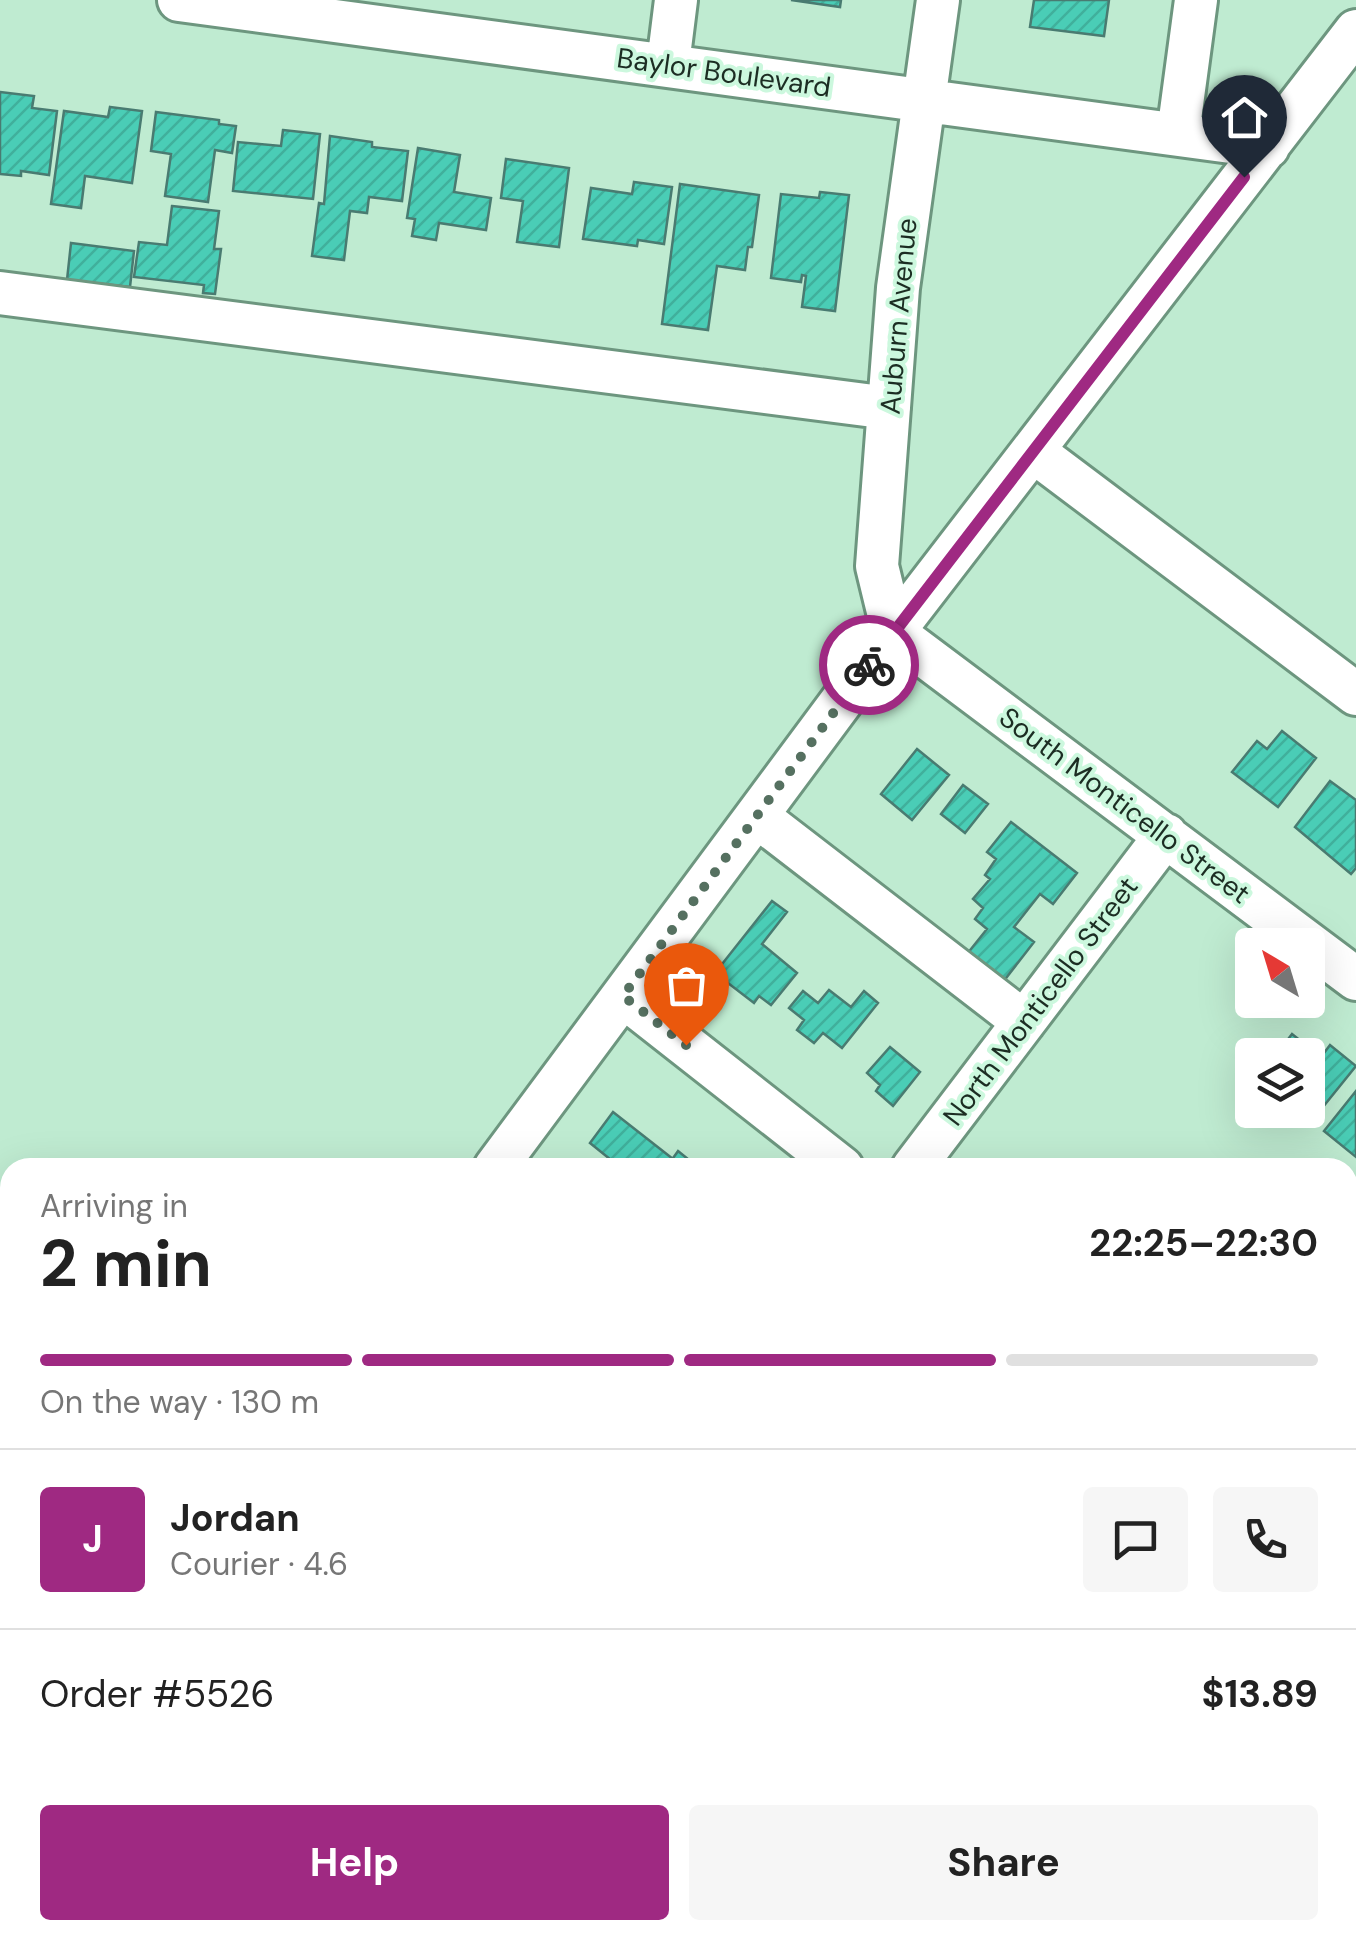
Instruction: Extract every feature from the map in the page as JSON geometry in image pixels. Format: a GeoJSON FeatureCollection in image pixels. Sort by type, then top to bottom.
{"type":"FeatureCollection","features":[{"type":"Feature","properties":{"kind":"street","name":"Baylor Boulevard"},"geometry":{"type":"LineString","coordinates":[[179,0],[418,15],[668,64],[1268,147]]}},
{"type":"Feature","properties":{"kind":"street"},"geometry":{"type":"LineString","coordinates":[[668,64],[676,0]]}},
{"type":"Feature","properties":{"kind":"street","name":"Auburn Avenue"},"geometry":{"type":"LineString","coordinates":[[894,632],[877,566],[898,288],[938,0]]}},
{"type":"Feature","properties":{"kind":"street"},"geometry":{"type":"LineString","coordinates":[[1178,134],[1196,0]]}},
{"type":"Feature","properties":{"kind":"street"},"geometry":{"type":"LineString","coordinates":[[502,1158],[894,632],[1356,31]]}},
{"type":"Feature","properties":{"kind":"street"},"geometry":{"type":"LineString","coordinates":[[0,293],[889,408]]}},
{"type":"Feature","properties":{"kind":"street"},"geometry":{"type":"LineString","coordinates":[[1033,451],[1356,694]]}},
{"type":"Feature","properties":{"kind":"street","name":"South Monticello Street"},"geometry":{"type":"LineString","coordinates":[[894,632],[1356,980]]}},
{"type":"Feature","properties":{"kind":"street"},"geometry":{"type":"LineString","coordinates":[[758,817],[1024,1022]]}},
{"type":"Feature","properties":{"kind":"street","name":"North Monticello Street"},"geometry":{"type":"LineString","coordinates":[[922,1158],[1166,835]]}},
{"type":"Feature","properties":{"kind":"street"},"geometry":{"type":"LineString","coordinates":[[623,996],[829,1158]]}},
{"type":"Feature","properties":{"kind":"building"},"geometry":{"type":"Polygon","coordinates":[[[791,0],[841,0],[840,7],[791,0]]]}},
{"type":"Feature","properties":{"kind":"building"},"geometry":{"type":"Polygon","coordinates":[[[1034,0],[1109,0],[1104,36],[1030,27],[1034,0]]]}},
{"type":"Feature","properties":{"kind":"building"},"geometry":{"type":"Polygon","coordinates":[[[0,92],[34,96],[32,108],[57,111],[49,175],[21,171],[21,176],[0,174],[0,92]]]}},
{"type":"Feature","properties":{"kind":"building"},"geometry":{"type":"Polygon","coordinates":[[[110,107],[142,111],[132,183],[85,176],[81,208],[51,204],[64,111],[108,117],[110,107]]]}},
{"type":"Feature","properties":{"kind":"building"},"geometry":{"type":"Polygon","coordinates":[[[156,112],[236,126],[232,153],[215,150],[208,202],[165,196],[171,154],[151,151],[156,112]]]}},
{"type":"Feature","properties":{"kind":"building"},"geometry":{"type":"Polygon","coordinates":[[[283,130],[320,134],[313,199],[233,191],[238,142],[281,146],[283,130]]]}},
{"type":"Feature","properties":{"kind":"building"},"geometry":{"type":"Polygon","coordinates":[[[330,136],[408,151],[402,201],[369,197],[367,213],[350,211],[344,260],[312,256],[319,203],[324,204],[330,136]]]}},
{"type":"Feature","properties":{"kind":"building"},"geometry":{"type":"Polygon","coordinates":[[[418,148],[460,155],[454,192],[491,198],[486,230],[439,223],[436,240],[412,236],[415,219],[407,218],[418,148]]]}},
{"type":"Feature","properties":{"kind":"building"},"geometry":{"type":"Polygon","coordinates":[[[506,159],[569,168],[559,247],[517,242],[523,201],[501,198],[506,159]]]}},
{"type":"Feature","properties":{"kind":"building"},"geometry":{"type":"Polygon","coordinates":[[[634,182],[672,187],[664,244],[638,240],[637,246],[583,239],[591,188],[632,194],[634,182]]]}},
{"type":"Feature","properties":{"kind":"building"},"geometry":{"type":"Polygon","coordinates":[[[680,184],[759,195],[745,270],[717,266],[708,330],[662,324],[680,184]]]}},
{"type":"Feature","properties":{"kind":"building"},"geometry":{"type":"Polygon","coordinates":[[[820,192],[849,195],[835,311],[802,307],[806,276],[802,275],[801,282],[771,278],[781,194],[819,198],[820,192]]]}},
{"type":"Feature","properties":{"kind":"building"},"geometry":{"type":"Polygon","coordinates":[[[172,206],[219,211],[214,249],[221,249],[215,294],[203,293],[204,285],[134,277],[139,242],[167,245],[172,206]]]}},
{"type":"Feature","properties":{"kind":"building"},"geometry":{"type":"Polygon","coordinates":[[[71,243],[134,251],[130,287],[67,280],[71,243]]]}},
{"type":"Feature","properties":{"kind":"building"},"geometry":{"type":"Polygon","coordinates":[[[1282,731],[1316,758],[1278,807],[1232,772],[1257,741],[1267,749],[1282,731]]]}},
{"type":"Feature","properties":{"kind":"building"},"geometry":{"type":"Polygon","coordinates":[[[917,749],[949,775],[912,820],[881,794],[917,749]]]}},
{"type":"Feature","properties":{"kind":"building"},"geometry":{"type":"Polygon","coordinates":[[[1330,781],[1356,800],[1356,868],[1351,874],[1295,827],[1330,781]]]}},
{"type":"Feature","properties":{"kind":"building"},"geometry":{"type":"Polygon","coordinates":[[[963,785],[988,804],[965,833],[941,814],[963,785]]]}},
{"type":"Feature","properties":{"kind":"building"},"geometry":{"type":"Polygon","coordinates":[[[1011,822],[1077,873],[1053,904],[1040,894],[1014,927],[1034,942],[1003,982],[967,954],[987,929],[975,919],[983,908],[973,899],[990,879],[985,875],[996,859],[987,852],[1011,822]]]}},
{"type":"Feature","properties":{"kind":"building"},"geometry":{"type":"Polygon","coordinates":[[[772,901],[787,912],[762,944],[797,973],[771,1005],[759,996],[754,1003],[715,973],[772,901]]]}},
{"type":"Feature","properties":{"kind":"building"},"geometry":{"type":"Polygon","coordinates":[[[829,990],[851,1007],[864,991],[878,1003],[842,1048],[823,1033],[814,1043],[797,1030],[804,1020],[789,1008],[803,991],[818,1003],[829,990]]]}},
{"type":"Feature","properties":{"kind":"building"},"geometry":{"type":"Polygon","coordinates":[[[1330,1045],[1356,1066],[1325,1104],[1325,1052],[1330,1045]]]}},
{"type":"Feature","properties":{"kind":"building"},"geometry":{"type":"Polygon","coordinates":[[[890,1047],[920,1072],[893,1106],[876,1091],[880,1085],[867,1073],[890,1047]]]}},
{"type":"Feature","properties":{"kind":"building"},"geometry":{"type":"Polygon","coordinates":[[[1356,1091],[1356,1157],[1324,1131],[1356,1091]]]}},
{"type":"Feature","properties":{"kind":"building"},"geometry":{"type":"Polygon","coordinates":[[[613,1112],[672,1158],[609,1158],[590,1143],[613,1112]]]}},
{"type":"Feature","properties":{"kind":"way so far"},"geometry":{"type":"LineString","coordinates":[[686,1045],[623,996],[869,665]]}},
{"type":"Feature","properties":{"kind":"route"},"geometry":{"type":"LineString","coordinates":[[869,665],[1244,177]]}}]}
